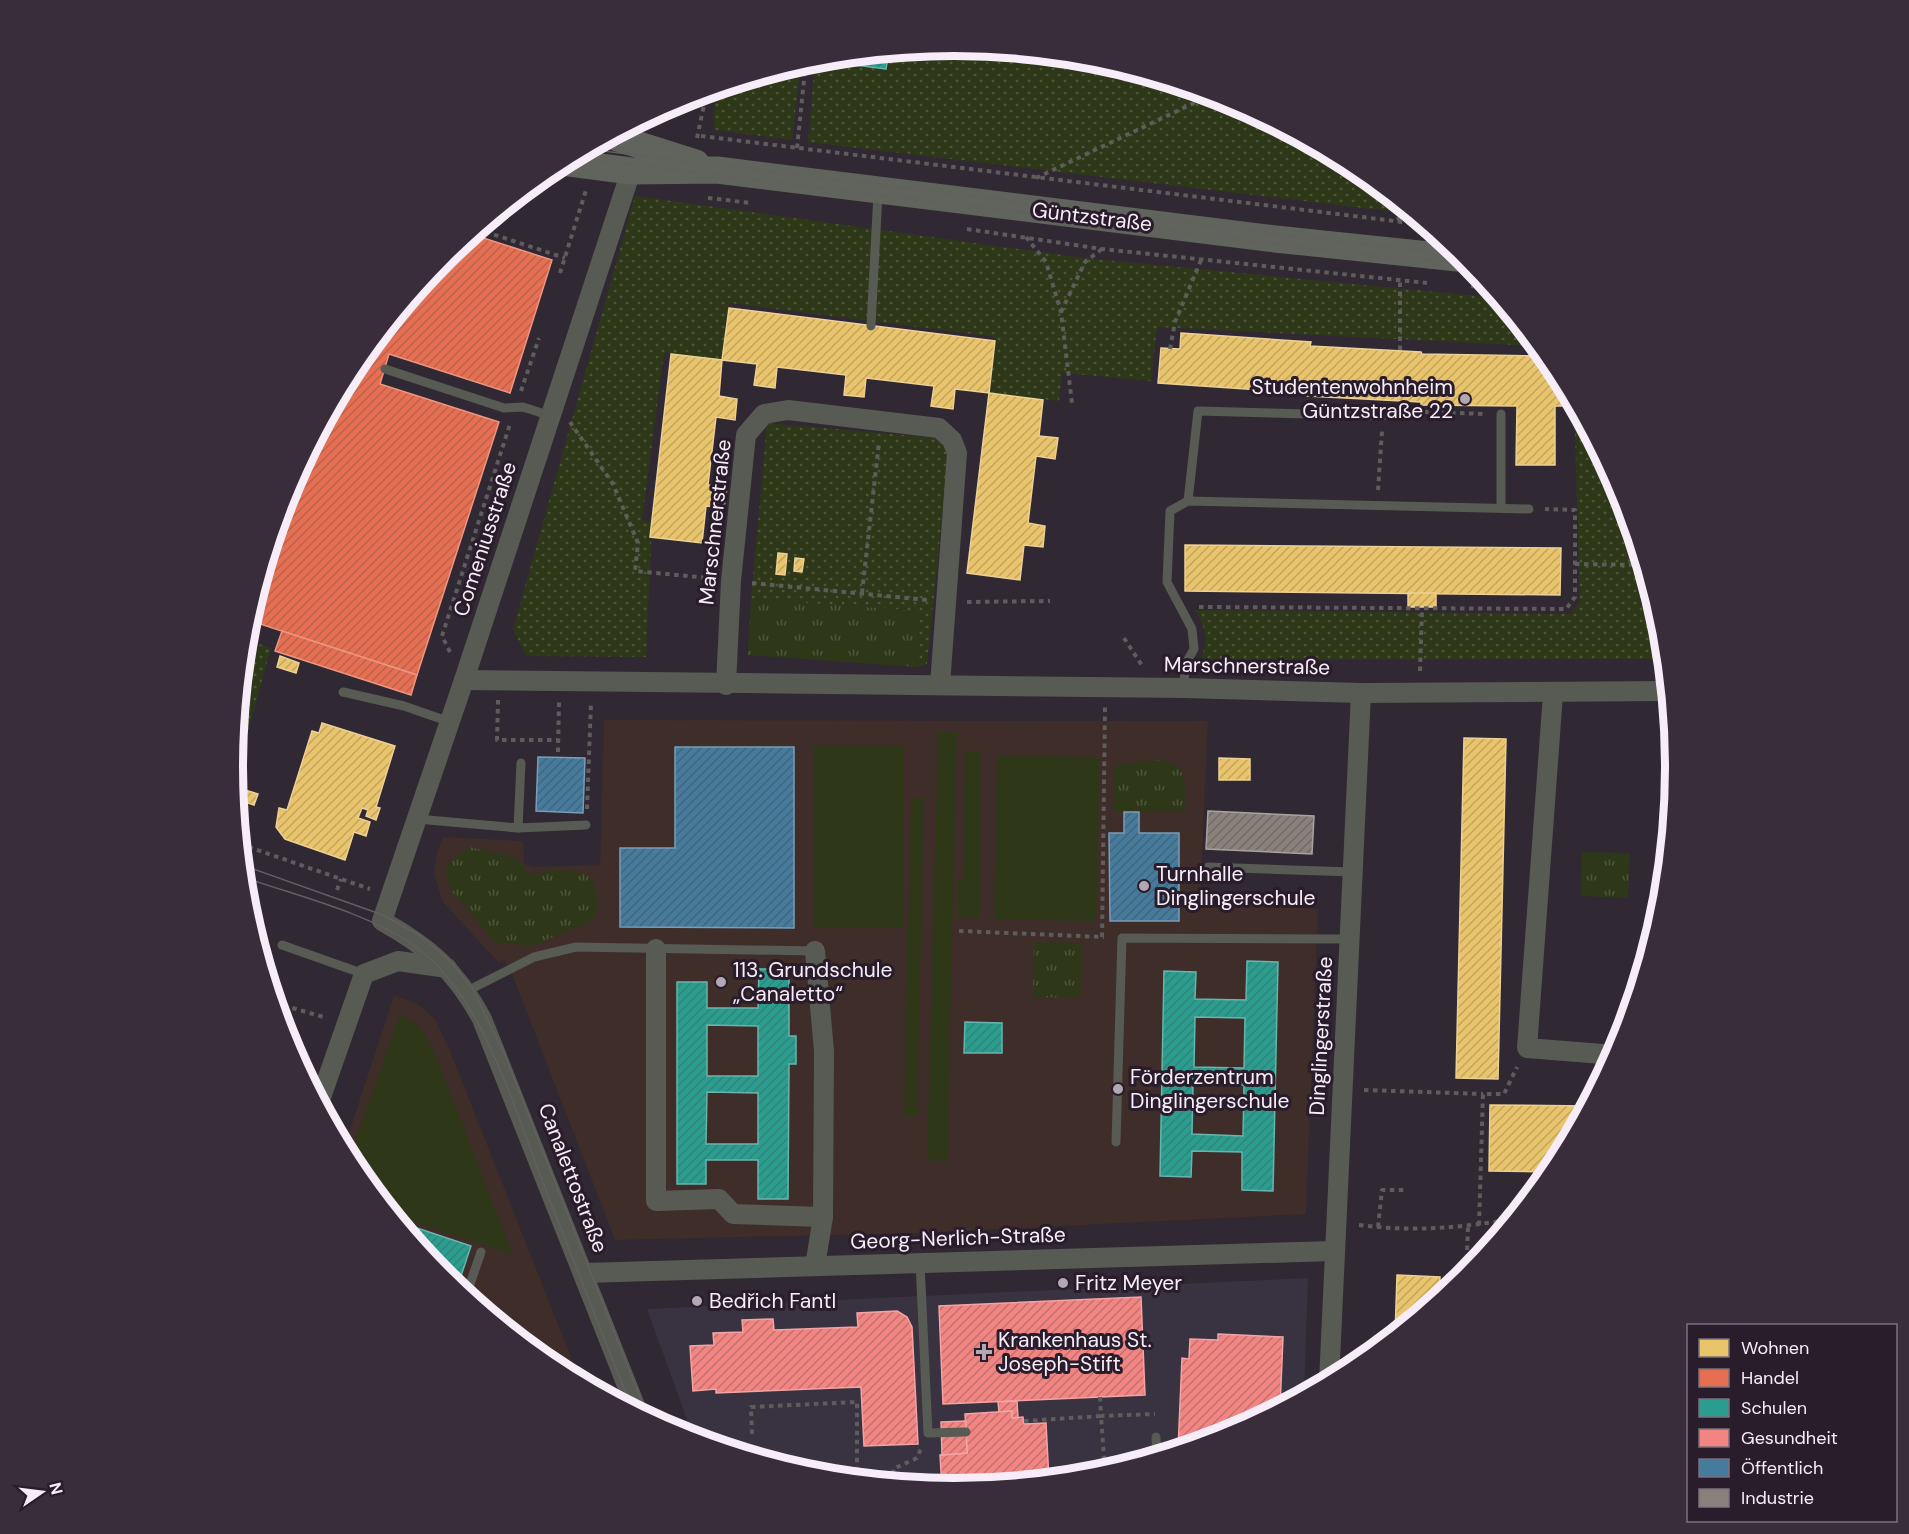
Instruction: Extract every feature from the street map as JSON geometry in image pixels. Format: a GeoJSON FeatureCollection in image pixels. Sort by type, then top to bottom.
{"type":"FeatureCollection","features":[{"type":"Feature","properties":{"kind":"main road","name":"Güntzstraße"},"geometry":{"type":"LineString","coordinates":[[621,139],[706,166],[878,190],[1366,250],[1450,257]]}},
{"type":"Feature","properties":{"kind":"main road","name":"Güntzstraße"},"geometry":{"type":"LineString","coordinates":[[577,164],[631,171],[706,166]]}},
{"type":"Feature","properties":{"kind":"street","name":"Comeniusstraße"},"geometry":{"type":"LineString","coordinates":[[382,921],[464,680],[631,171]]}},
{"type":"Feature","properties":{"kind":"street","name":"Marschnerstraße"},"geometry":{"type":"LineString","coordinates":[[726,684],[731,581],[746,435],[764,414],[788,410],[939,429],[952,440],[957,453],[948,602],[940,685]]}},
{"type":"Feature","properties":{"kind":"street","name":"Marschnerstraße"},"geometry":{"type":"LineString","coordinates":[[464,680],[1184,688],[1362,693],[1662,692]]}},
{"type":"Feature","properties":{"kind":"street","name":"Dinglingerstraße"},"geometry":{"type":"LineString","coordinates":[[1329,1371],[1362,693]]}},
{"type":"Feature","properties":{"kind":"street"},"geometry":{"type":"LineString","coordinates":[[1553,694],[1527,1048],[1605,1054]]}},
{"type":"Feature","properties":{"kind":"street","name":"Canalettostraße"},"geometry":{"type":"LineString","coordinates":[[382,921],[416,940],[447,968],[467,991],[500,1058],[634,1402]]}},
{"type":"Feature","properties":{"kind":"street"},"geometry":{"type":"LineString","coordinates":[[656,949],[656,1201],[719,1199],[733,1215],[823,1217]]}},
{"type":"Feature","properties":{"kind":"street"},"geometry":{"type":"LineString","coordinates":[[815,951],[824,1051],[823,1217],[815,1266]]}},
{"type":"Feature","properties":{"kind":"street"},"geometry":{"type":"LineString","coordinates":[[322,1093],[364,974],[398,961],[447,968]]}},
{"type":"Feature","properties":{"kind":"street","name":"Georg-Nerlich-Straße"},"geometry":{"type":"LineString","coordinates":[[584,1273],[1334,1251]]}},
{"type":"Feature","properties":{"kind":"lane"},"geometry":{"type":"LineString","coordinates":[[871,326],[878,190]]}},
{"type":"Feature","properties":{"kind":"lane"},"geometry":{"type":"LineString","coordinates":[[385,369],[504,408],[523,407],[551,416]]}},
{"type":"Feature","properties":{"kind":"lane"},"geometry":{"type":"LineString","coordinates":[[1188,501],[1198,411],[1383,416]]}},
{"type":"Feature","properties":{"kind":"lane"},"geometry":{"type":"LineString","coordinates":[[1501,508],[1502,414]]}},
{"type":"Feature","properties":{"kind":"lane"},"geometry":{"type":"LineString","coordinates":[[1184,688],[1185,665],[1194,649],[1192,629],[1167,582],[1170,511],[1188,501],[1529,509]]}},
{"type":"Feature","properties":{"kind":"lane"},"geometry":{"type":"LineString","coordinates":[[344,692],[404,706],[450,722]]}},
{"type":"Feature","properties":{"kind":"lane"},"geometry":{"type":"LineString","coordinates":[[518,828],[521,763]]}},
{"type":"Feature","properties":{"kind":"lane"},"geometry":{"type":"LineString","coordinates":[[417,819],[518,828],[586,825]]}},
{"type":"Feature","properties":{"kind":"lane"},"geometry":{"type":"LineString","coordinates":[[1208,867],[1352,872]]}},
{"type":"Feature","properties":{"kind":"lane"},"geometry":{"type":"LineString","coordinates":[[1116,1142],[1122,938],[1349,939]]}},
{"type":"Feature","properties":{"kind":"lane"},"geometry":{"type":"LineString","coordinates":[[282,945],[364,974]]}},
{"type":"Feature","properties":{"kind":"lane"},"geometry":{"type":"LineString","coordinates":[[467,991],[534,957],[576,947],[815,951]]}},
{"type":"Feature","properties":{"kind":"lane"},"geometry":{"type":"LineString","coordinates":[[469,1287],[481,1252]]}},
{"type":"Feature","properties":{"kind":"lane"},"geometry":{"type":"LineString","coordinates":[[920,1263],[928,1433],[966,1432]]}},
{"type":"Feature","properties":{"kind":"lane"},"geometry":{"type":"LineString","coordinates":[[1156,1437],[1157,1449]]}},
{"type":"Feature","properties":{"kind":"path"},"geometry":{"type":"LineString","coordinates":[[797,148],[805,72]]}},
{"type":"Feature","properties":{"kind":"path"},"geometry":{"type":"LineString","coordinates":[[1034,178],[1201,100]]}},
{"type":"Feature","properties":{"kind":"path"},"geometry":{"type":"LineString","coordinates":[[705,101],[697,135],[706,166]]}},
{"type":"Feature","properties":{"kind":"path"},"geometry":{"type":"LineString","coordinates":[[697,135],[1414,224]]}},
{"type":"Feature","properties":{"kind":"path"},"geometry":{"type":"LineString","coordinates":[[1034,178],[1028,208],[1026,238],[1046,262],[1061,312],[1072,403]]}},
{"type":"Feature","properties":{"kind":"path"},"geometry":{"type":"LineString","coordinates":[[560,273],[588,184]]}},
{"type":"Feature","properties":{"kind":"path"},"geometry":{"type":"LineString","coordinates":[[1394,208],[1401,223]]}},
{"type":"Feature","properties":{"kind":"path"},"geometry":{"type":"LineString","coordinates":[[485,232],[565,258]]}},
{"type":"Feature","properties":{"kind":"path"},"geometry":{"type":"LineString","coordinates":[[1061,312],[1085,262],[1102,249]]}},
{"type":"Feature","properties":{"kind":"path"},"geometry":{"type":"LineString","coordinates":[[1170,349],[1175,322],[1201,260]]}},
{"type":"Feature","properties":{"kind":"path"},"geometry":{"type":"LineString","coordinates":[[1400,281],[1400,350]]}},
{"type":"Feature","properties":{"kind":"path"},"geometry":{"type":"LineString","coordinates":[[464,680],[442,636],[539,338]]}},
{"type":"Feature","properties":{"kind":"path"},"geometry":{"type":"LineString","coordinates":[[1377,505],[1383,411],[1502,414]]}},
{"type":"Feature","properties":{"kind":"path"},"geometry":{"type":"LineString","coordinates":[[551,416],[571,423],[613,484],[638,543],[635,571],[948,602],[1050,601]]}},
{"type":"Feature","properties":{"kind":"path"},"geometry":{"type":"LineString","coordinates":[[862,593],[882,422]]}},
{"type":"Feature","properties":{"kind":"path"},"geometry":{"type":"LineString","coordinates":[[1179,607],[1566,609],[1575,597],[1575,510],[1529,509]]}},
{"type":"Feature","properties":{"kind":"path"},"geometry":{"type":"LineString","coordinates":[[1575,564],[1636,565]]}},
{"type":"Feature","properties":{"kind":"path"},"geometry":{"type":"LineString","coordinates":[[1419,693],[1422,610]]}},
{"type":"Feature","properties":{"kind":"path"},"geometry":{"type":"LineString","coordinates":[[1124,638],[1143,664],[1141,688]]}},
{"type":"Feature","properties":{"kind":"path"},"geometry":{"type":"LineString","coordinates":[[499,680],[497,740],[558,741]]}},
{"type":"Feature","properties":{"kind":"path"},"geometry":{"type":"LineString","coordinates":[[558,752],[559,681]]}},
{"type":"Feature","properties":{"kind":"path"},"geometry":{"type":"LineString","coordinates":[[586,825],[591,681]]}},
{"type":"Feature","properties":{"kind":"path"},"geometry":{"type":"LineString","coordinates":[[1102,937],[1105,688]]}},
{"type":"Feature","properties":{"kind":"path"},"geometry":{"type":"LineString","coordinates":[[248,847],[390,896]]}},
{"type":"Feature","properties":{"kind":"path"},"geometry":{"type":"LineString","coordinates":[[337,890],[341,879]]}},
{"type":"Feature","properties":{"kind":"path"},"geometry":{"type":"LineString","coordinates":[[959,931],[1122,938]]}},
{"type":"Feature","properties":{"kind":"path"},"geometry":{"type":"LineString","coordinates":[[285,1006],[345,1023]]}},
{"type":"Feature","properties":{"kind":"path"},"geometry":{"type":"LineString","coordinates":[[1342,1090],[1504,1094],[1527,1048]]}},
{"type":"Feature","properties":{"kind":"path"},"geometry":{"type":"LineString","coordinates":[[1479,1225],[1483,1094]]}},
{"type":"Feature","properties":{"kind":"path"},"geometry":{"type":"LineString","coordinates":[[1378,1227],[1382,1190],[1404,1190]]}},
{"type":"Feature","properties":{"kind":"path"},"geometry":{"type":"LineString","coordinates":[[1337,1221],[1407,1230],[1468,1227],[1501,1221]]}},
{"type":"Feature","properties":{"kind":"path"},"geometry":{"type":"LineString","coordinates":[[1467,1261],[1468,1227]]}},
{"type":"Feature","properties":{"kind":"path"},"geometry":{"type":"LineString","coordinates":[[579,1364],[579,1371]]}},
{"type":"Feature","properties":{"kind":"path"},"geometry":{"type":"LineString","coordinates":[[1100,1397],[1104,1462]]}},
{"type":"Feature","properties":{"kind":"path"},"geometry":{"type":"LineString","coordinates":[[752,1434],[751,1407],[857,1402],[857,1470]]}},
{"type":"Feature","properties":{"kind":"path"},"geometry":{"type":"LineString","coordinates":[[1024,1421],[1155,1414]]}},
{"type":"Feature","properties":{"kind":"path"},"geometry":{"type":"LineString","coordinates":[[893,1475],[893,1469],[917,1458],[928,1433]]}},
{"type":"Feature","properties":{"kind":"shaded area"},"geometry":{"type":"Polygon","coordinates":[[[604,720],[1208,721],[1200,902],[1318,909],[1306,1214],[921,1233],[615,1240],[510,969],[504,960],[499,963],[442,901],[434,874],[436,857],[443,837],[523,841],[524,864],[533,867],[600,865],[604,720]]]}},
{"type":"Feature","properties":{"kind":"shaded area"},"geometry":{"type":"Polygon","coordinates":[[[394,995],[418,1004],[435,1019],[450,1051],[576,1369],[521,1331],[451,1270],[390,1200],[347,1138],[394,995]]]}},
{"type":"Feature","properties":{"kind":"shaded area","name":"Krankenhaus St. Joseph-Stift"},"geometry":{"type":"Polygon","coordinates":[[[1308,1278],[1304,1386],[1269,1405],[1183,1441],[1093,1465],[1001,1477],[908,1477],[862,1472],[816,1465],[770,1454],[690,1427],[647,1309],[1308,1278]]]}},
{"type":"Feature","properties":{"kind":"green space"},"geometry":{"type":"Polygon","coordinates":[[[908,57],[1001,57],[1093,69],[1139,80],[1183,93],[1269,129],[1350,175],[1400,212],[808,142],[814,69],[848,64],[886,69],[888,59],[908,57]]]}},
{"type":"Feature","properties":{"kind":"green space"},"geometry":{"type":"Polygon","coordinates":[[[800,73],[792,140],[714,130],[714,103],[726,93],[800,73]]]}},
{"type":"Feature","properties":{"kind":"green space"},"geometry":{"type":"Polygon","coordinates":[[[635,196],[1084,258],[1488,297],[1527,345],[1157,327],[1151,381],[1062,373],[1059,401],[989,393],[996,337],[729,303],[722,360],[664,353],[642,520],[652,522],[646,657],[526,656],[513,629],[635,196]]]}},
{"type":"Feature","properties":{"kind":"green space"},"geometry":{"type":"Polygon","coordinates":[[[1574,418],[1593,452],[1628,538],[1642,583],[1657,659],[1200,660],[1205,647],[1205,635],[1195,610],[1570,614],[1580,602],[1574,418]]]}},
{"type":"Feature","properties":{"kind":"green space"},"geometry":{"type":"Polygon","coordinates":[[[767,423],[938,438],[949,451],[927,664],[917,667],[920,611],[751,599],[767,423]]]}},
{"type":"Feature","properties":{"kind":"green space"},"geometry":{"type":"Polygon","coordinates":[[[751,599],[920,611],[917,667],[748,655],[751,599]]]}},
{"type":"Feature","properties":{"kind":"green space"},"geometry":{"type":"Polygon","coordinates":[[[255,642],[271,648],[244,745],[249,674],[255,642]]]}},
{"type":"Feature","properties":{"kind":"green space"},"geometry":{"type":"Polygon","coordinates":[[[938,732],[957,732],[947,1161],[927,1160],[938,732]]]}},
{"type":"Feature","properties":{"kind":"green space"},"geometry":{"type":"Polygon","coordinates":[[[814,745],[903,746],[903,928],[814,928],[814,745]]]}},
{"type":"Feature","properties":{"kind":"green space"},"geometry":{"type":"Polygon","coordinates":[[[965,751],[980,751],[980,918],[958,917],[958,879],[963,878],[965,751]]]}},
{"type":"Feature","properties":{"kind":"green space"},"geometry":{"type":"Polygon","coordinates":[[[997,755],[1100,757],[1096,921],[994,919],[997,755]]]}},
{"type":"Feature","properties":{"kind":"green space"},"geometry":{"type":"Polygon","coordinates":[[[1150,760],[1172,763],[1182,774],[1185,782],[1184,812],[1113,812],[1113,766],[1150,760]]]}},
{"type":"Feature","properties":{"kind":"green space"},"geometry":{"type":"Polygon","coordinates":[[[911,797],[924,798],[917,1115],[904,1115],[911,797]]]}},
{"type":"Feature","properties":{"kind":"green space"},"geometry":{"type":"Polygon","coordinates":[[[469,847],[515,857],[528,873],[537,875],[548,870],[570,870],[587,875],[596,885],[597,911],[592,921],[531,946],[495,942],[450,889],[445,867],[469,847]]]}},
{"type":"Feature","properties":{"kind":"green space"},"geometry":{"type":"Polygon","coordinates":[[[1582,852],[1630,853],[1628,898],[1581,896],[1582,852]]]}},
{"type":"Feature","properties":{"kind":"green space"},"geometry":{"type":"Polygon","coordinates":[[[1034,942],[1082,943],[1080,998],[1033,997],[1034,942]]]}},
{"type":"Feature","properties":{"kind":"green space"},"geometry":{"type":"Polygon","coordinates":[[[400,1015],[418,1026],[436,1056],[513,1255],[406,1220],[353,1147],[400,1015]]]}},
{"type":"Feature","properties":{"kind":"building: Wohnen"},"geometry":{"type":"Polygon","coordinates":[[[729,308],[995,341],[989,393],[955,389],[953,409],[931,406],[934,386],[866,378],[864,397],[844,395],[846,375],[777,367],[775,388],[754,385],[757,364],[722,360],[729,308]]]}},
{"type":"Feature","properties":{"kind":"building: Wohnen","name":"Studentenwohnheim Güntzstraße 22"},"geometry":{"type":"Polygon","coordinates":[[[1181,333],[1311,342],[1310,346],[1421,352],[1422,354],[1534,356],[1566,403],[1566,406],[1555,406],[1555,465],[1516,465],[1517,406],[1421,405],[1421,402],[1307,396],[1307,393],[1158,383],[1161,348],[1180,349],[1181,333]]]}},
{"type":"Feature","properties":{"kind":"building: Wohnen"},"geometry":{"type":"Polygon","coordinates":[[[671,354],[722,360],[719,396],[737,399],[735,420],[716,417],[708,485],[727,487],[724,508],[706,506],[702,543],[650,537],[671,354]]]}},
{"type":"Feature","properties":{"kind":"building: Wohnen"},"geometry":{"type":"Polygon","coordinates":[[[989,393],[1043,400],[1039,436],[1058,438],[1055,459],[1036,456],[1028,523],[1045,526],[1043,547],[1024,545],[1020,580],[967,573],[989,393]]]}},
{"type":"Feature","properties":{"kind":"building: Wohnen"},"geometry":{"type":"Polygon","coordinates":[[[1185,545],[1561,548],[1560,595],[1185,591],[1185,545]]]}},
{"type":"Feature","properties":{"kind":"building: Wohnen"},"geometry":{"type":"Polygon","coordinates":[[[778,553],[787,554],[785,575],[776,574],[778,553]]]}},
{"type":"Feature","properties":{"kind":"building: Wohnen"},"geometry":{"type":"Polygon","coordinates":[[[795,558],[804,559],[802,572],[794,571],[795,558]]]}},
{"type":"Feature","properties":{"kind":"building: Wohnen"},"geometry":{"type":"Polygon","coordinates":[[[1408,593],[1436,593],[1436,607],[1408,607],[1408,593]]]}},
{"type":"Feature","properties":{"kind":"building: Wohnen"},"geometry":{"type":"Polygon","coordinates":[[[280,656],[299,663],[296,673],[277,667],[280,656]]]}},
{"type":"Feature","properties":{"kind":"building: Wohnen"},"geometry":{"type":"Polygon","coordinates":[[[322,723],[395,746],[376,807],[380,808],[376,820],[366,816],[368,810],[362,808],[358,818],[370,822],[366,836],[354,832],[345,860],[285,839],[276,827],[279,808],[287,810],[312,731],[319,733],[322,723]]]}},
{"type":"Feature","properties":{"kind":"building: Wohnen"},"geometry":{"type":"Polygon","coordinates":[[[1464,738],[1506,739],[1498,1079],[1456,1078],[1464,738]]]}},
{"type":"Feature","properties":{"kind":"building: Wohnen"},"geometry":{"type":"Polygon","coordinates":[[[1219,758],[1250,759],[1250,780],[1219,780],[1219,758]]]}},
{"type":"Feature","properties":{"kind":"building: Wohnen"},"geometry":{"type":"Polygon","coordinates":[[[244,790],[258,794],[254,805],[244,802],[244,790]]]}},
{"type":"Feature","properties":{"kind":"building: Wohnen"},"geometry":{"type":"Polygon","coordinates":[[[1490,1105],[1580,1106],[1539,1172],[1489,1171],[1490,1105]]]}},
{"type":"Feature","properties":{"kind":"building: Wohnen"},"geometry":{"type":"Polygon","coordinates":[[[1397,1275],[1440,1277],[1440,1287],[1395,1325],[1397,1275]]]}},
{"type":"Feature","properties":{"kind":"building: Handel"},"geometry":{"type":"Polygon","coordinates":[[[480,237],[552,260],[510,393],[389,354],[380,384],[499,422],[417,675],[258,623],[267,583],[297,495],[338,411],[390,334],[451,264],[480,237]]]}},
{"type":"Feature","properties":{"kind":"building: Handel"},"geometry":{"type":"Polygon","coordinates":[[[282,631],[417,675],[411,695],[275,651],[282,631]]]}},
{"type":"Feature","properties":{"kind":"building: Schulen"},"geometry":{"type":"Polygon","coordinates":[[[888,59],[886,69],[848,64],[888,59]]]}},
{"type":"Feature","properties":{"kind":"building: Schulen"},"geometry":{"type":"Polygon","coordinates":[[[1247,961],[1278,962],[1273,1191],[1242,1190],[1242,1152],[1192,1151],[1191,1177],[1160,1176],[1164,971],[1196,972],[1195,999],[1246,1000],[1247,961]],[[1195,1017],[1194,1067],[1244,1068],[1245,1018],[1195,1017]],[[1193,1084],[1192,1134],[1243,1136],[1244,1085],[1193,1084]]]}},
{"type":"Feature","properties":{"kind":"building: Schulen"},"geometry":{"type":"Polygon","coordinates":[[[759,969],[789,969],[789,1036],[796,1036],[796,1064],[789,1064],[788,1199],[758,1199],[758,1160],[706,1160],[706,1184],[677,1184],[677,982],[707,982],[707,1008],[758,1008],[759,969]],[[707,1025],[707,1076],[758,1076],[758,1026],[707,1025]],[[707,1092],[706,1144],[758,1144],[758,1093],[707,1092]]]}},
{"type":"Feature","properties":{"kind":"building: Schulen"},"geometry":{"type":"Polygon","coordinates":[[[965,1022],[1002,1023],[1002,1053],[964,1053],[965,1022]]]}},
{"type":"Feature","properties":{"kind":"building: Schulen"},"geometry":{"type":"Polygon","coordinates":[[[412,1226],[471,1246],[460,1279],[412,1226]]]}},
{"type":"Feature","properties":{"kind":"building: Gesundheit"},"geometry":{"type":"Polygon","coordinates":[[[1141,1297],[1145,1395],[943,1404],[939,1306],[1141,1297]]]}},
{"type":"Feature","properties":{"kind":"building: Gesundheit"},"geometry":{"type":"Polygon","coordinates":[[[897,1311],[907,1317],[912,1327],[918,1444],[864,1446],[861,1387],[716,1393],[716,1389],[693,1391],[690,1346],[714,1345],[713,1333],[743,1332],[742,1320],[773,1319],[774,1330],[858,1327],[857,1313],[897,1311]]]}},
{"type":"Feature","properties":{"kind":"building: Gesundheit"},"geometry":{"type":"Polygon","coordinates":[[[1218,1334],[1283,1337],[1280,1399],[1227,1424],[1178,1442],[1182,1358],[1189,1359],[1190,1339],[1218,1340],[1218,1334]]]}},
{"type":"Feature","properties":{"kind":"building: Gesundheit"},"geometry":{"type":"Polygon","coordinates":[[[1017,1401],[1018,1418],[1012,1418],[1012,1411],[999,1412],[998,1402],[1017,1401]]]}},
{"type":"Feature","properties":{"kind":"building: Gesundheit"},"geometry":{"type":"Polygon","coordinates":[[[1012,1411],[1012,1418],[1023,1417],[1024,1424],[1046,1423],[1049,1472],[1001,1477],[941,1478],[940,1455],[967,1453],[965,1414],[1012,1411]]]}},
{"type":"Feature","properties":{"kind":"building: Gesundheit"},"geometry":{"type":"Polygon","coordinates":[[[966,1421],[967,1453],[942,1455],[941,1422],[966,1421]]]}},
{"type":"Feature","properties":{"kind":"building: Öffentlich"},"geometry":{"type":"Polygon","coordinates":[[[675,747],[794,747],[794,928],[620,927],[620,848],[675,848],[675,747]]]}},
{"type":"Feature","properties":{"kind":"building: Öffentlich"},"geometry":{"type":"Polygon","coordinates":[[[538,757],[585,758],[583,813],[536,811],[538,757]]]}},
{"type":"Feature","properties":{"kind":"building: Öffentlich","name":"Turnhalle Dinglingerschule"},"geometry":{"type":"Polygon","coordinates":[[[1124,812],[1139,812],[1139,833],[1179,833],[1179,921],[1110,921],[1109,833],[1124,833],[1124,812]]]}},
{"type":"Feature","properties":{"kind":"building: Industrie"},"geometry":{"type":"Polygon","coordinates":[[[1208,811],[1314,816],[1312,854],[1206,849],[1208,811]]]}},
{"type":"Feature","properties":{"kind":"tram line"},"geometry":{"type":"LineString","coordinates":[[600,151],[1385,247],[1445,252]]}},
{"type":"Feature","properties":{"kind":"tram line"},"geometry":{"type":"LineString","coordinates":[[586,159],[1384,257],[1456,262]]}},
{"type":"Feature","properties":{"kind":"tram line"},"geometry":{"type":"LineString","coordinates":[[250,868],[383,915],[419,935],[448,959],[472,988],[504,1053],[643,1407]]}},
{"type":"Feature","properties":{"kind":"tram line"},"geometry":{"type":"LineString","coordinates":[[253,880],[352,914],[393,933],[412,944],[437,966],[459,993],[478,1024],[510,1093],[628,1398]]}},
{"type":"Feature","properties":{"kind":"place","name":"Studentenwohnheim Güntzstraße 22"},"geometry":{"type":"Point","coordinates":[1465,399]}},
{"type":"Feature","properties":{"kind":"place","name":"Turnhalle Dinglingerschule"},"geometry":{"type":"Point","coordinates":[1144,886]}},
{"type":"Feature","properties":{"kind":"place","name":"113. Grundschule „Canaletto“"},"geometry":{"type":"Point","coordinates":[721,982]}},
{"type":"Feature","properties":{"kind":"place","name":"Förderzentrum Dinglingerschule"},"geometry":{"type":"Point","coordinates":[1118,1089]}},
{"type":"Feature","properties":{"kind":"place","name":"Fritz Meyer"},"geometry":{"type":"Point","coordinates":[1063,1283]}},
{"type":"Feature","properties":{"kind":"place","name":"Bedřich Fantl"},"geometry":{"type":"Point","coordinates":[697,1301]}},
{"type":"Feature","properties":{"kind":"place","name":"Krankenhaus St. Joseph-Stift"},"geometry":{"type":"Point","coordinates":[984,1352]}}]}
